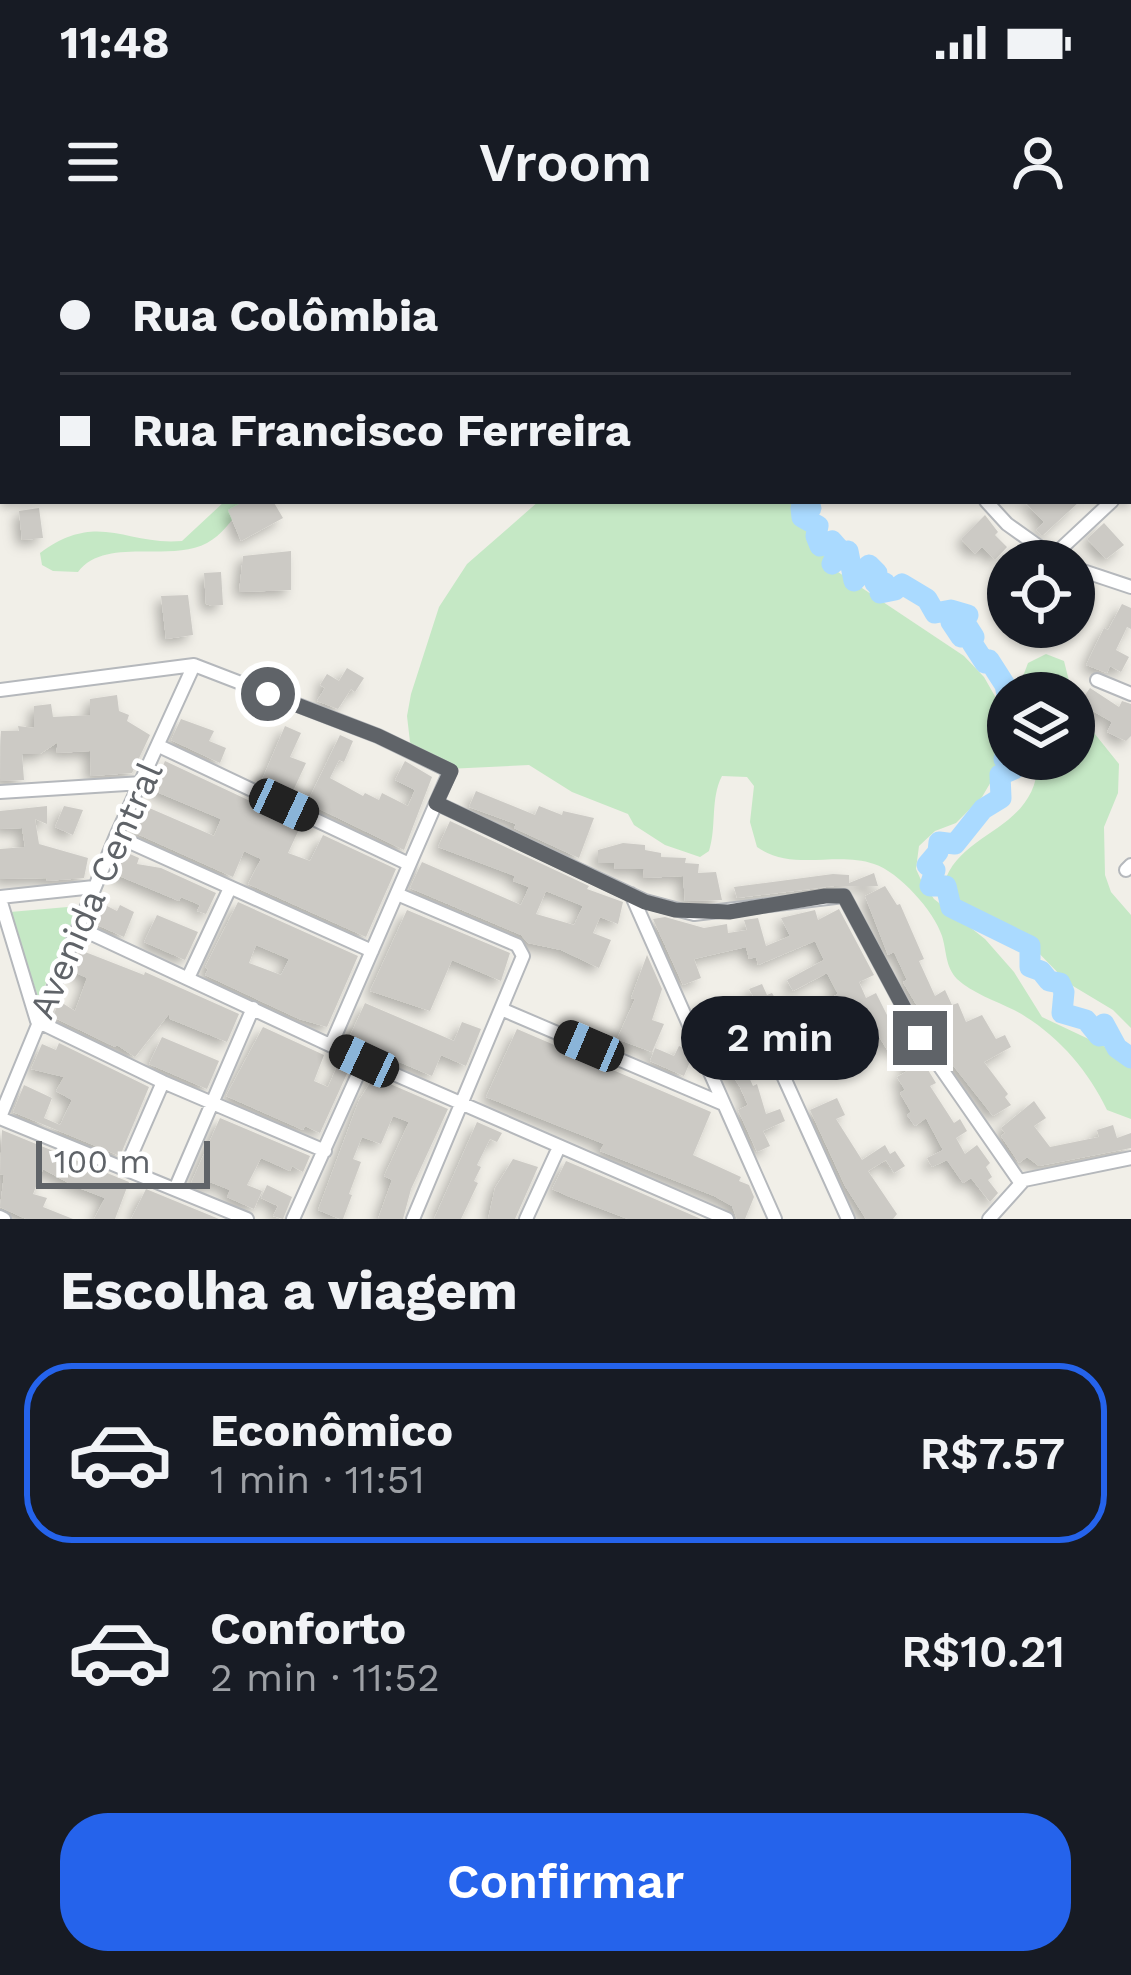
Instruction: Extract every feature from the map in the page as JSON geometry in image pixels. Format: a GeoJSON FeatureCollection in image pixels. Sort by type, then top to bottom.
{"type":"FeatureCollection","features":[{"type":"Feature","properties":{"kind":"street"},"geometry":{"type":"LineString","coordinates":[[989,504],[1028,540]]}},
{"type":"Feature","properties":{"kind":"street"},"geometry":{"type":"LineString","coordinates":[[1074,540],[1109,504]]}},
{"type":"Feature","properties":{"kind":"street"},"geometry":{"type":"LineString","coordinates":[[1095,575],[1131,587]]}},
{"type":"Feature","properties":{"kind":"street"},"geometry":{"type":"LineString","coordinates":[[0,690],[194,665],[378,736],[451,771],[331,1046]]}},
{"type":"Feature","properties":{"kind":"street","name":"Avenida Central"},"geometry":{"type":"LineString","coordinates":[[0,1117],[5,1091],[194,665]]}},
{"type":"Feature","properties":{"kind":"street"},"geometry":{"type":"LineString","coordinates":[[1097,680],[1131,694]]}},
{"type":"Feature","properties":{"kind":"street"},"geometry":{"type":"LineString","coordinates":[[159,746],[409,864]]}},
{"type":"Feature","properties":{"kind":"street"},"geometry":{"type":"LineString","coordinates":[[0,792],[142,783]]}},
{"type":"Feature","properties":{"kind":"street"},"geometry":{"type":"LineString","coordinates":[[436,803],[645,902],[694,914],[844,896],[920,1038],[1020,1182]]}},
{"type":"Feature","properties":{"kind":"street"},"geometry":{"type":"LineString","coordinates":[[116,836],[372,951]]}},
{"type":"Feature","properties":{"kind":"street"},"geometry":{"type":"LineString","coordinates":[[94,886],[0,898],[37,1021],[163,1082],[326,1151]]}},
{"type":"Feature","properties":{"kind":"street"},"geometry":{"type":"LineString","coordinates":[[188,978],[230,888]]}},
{"type":"Feature","properties":{"kind":"street"},"geometry":{"type":"LineString","coordinates":[[630,893],[775,1219]]}},
{"type":"Feature","properties":{"kind":"street"},"geometry":{"type":"LineString","coordinates":[[398,894],[523,951],[523,961],[413,1219]]}},
{"type":"Feature","properties":{"kind":"street"},"geometry":{"type":"LineString","coordinates":[[79,928],[364,1061],[728,1219]]}},
{"type":"Feature","properties":{"kind":"street"},"geometry":{"type":"LineString","coordinates":[[176,1187],[253,1008]]}},
{"type":"Feature","properties":{"kind":"street"},"geometry":{"type":"LineString","coordinates":[[501,1009],[721,1103]]}},
{"type":"Feature","properties":{"kind":"street"},"geometry":{"type":"LineString","coordinates":[[758,1018],[848,1219]]}},
{"type":"Feature","properties":{"kind":"street"},"geometry":{"type":"LineString","coordinates":[[293,1219],[364,1061]]}},
{"type":"Feature","properties":{"kind":"street"},"geometry":{"type":"LineString","coordinates":[[126,1167],[163,1082]]}},
{"type":"Feature","properties":{"kind":"street"},"geometry":{"type":"LineString","coordinates":[[0,1117],[247,1219]]}},
{"type":"Feature","properties":{"kind":"street"},"geometry":{"type":"LineString","coordinates":[[526,1219],[559,1147]]}},
{"type":"Feature","properties":{"kind":"street"},"geometry":{"type":"LineString","coordinates":[[989,1219],[1020,1182],[1131,1158]]}},
{"type":"Feature","properties":{"kind":"green space"},"geometry":{"type":"Polygon","coordinates":[[[222,504],[245,504],[219,535],[192,549],[104,555],[78,572],[53,571],[42,565],[40,553],[61,540],[96,532],[182,541],[222,504]]]}},
{"type":"Feature","properties":{"kind":"green space"},"geometry":{"type":"Polygon","coordinates":[[[536,504],[799,504],[811,540],[838,572],[964,656],[987,682],[987,780],[992,780],[956,823],[935,831],[919,846],[916,869],[934,899],[985,939],[1014,972],[1042,1017],[1131,1059],[1131,1119],[1107,1110],[1080,1066],[1043,1029],[957,979],[932,915],[894,875],[874,864],[785,858],[757,847],[750,822],[754,786],[747,777],[722,776],[709,851],[700,857],[665,845],[634,825],[628,814],[572,792],[529,765],[447,769],[416,751],[407,716],[439,607],[467,564],[536,504]]]}},
{"type":"Feature","properties":{"kind":"green space"},"geometry":{"type":"Polygon","coordinates":[[[1046,654],[1064,661],[1067,672],[1025,672],[1028,663],[1046,654]]]}},
{"type":"Feature","properties":{"kind":"green space"},"geometry":{"type":"Polygon","coordinates":[[[1095,734],[1119,764],[1118,793],[1104,827],[1105,875],[1111,892],[1131,915],[1131,1028],[1113,1010],[1068,983],[1028,942],[947,894],[944,884],[953,866],[1026,802],[1035,783],[1095,780],[1095,734]]]}},
{"type":"Feature","properties":{"kind":"green space"},"geometry":{"type":"Polygon","coordinates":[[[79,906],[39,1000],[10,912],[79,906]]]}},
{"type":"Feature","properties":{"kind":"building"},"geometry":{"type":"Polygon","coordinates":[[[239,504],[275,504],[283,518],[241,541],[228,510],[239,504]]]}},
{"type":"Feature","properties":{"kind":"building"},"geometry":{"type":"Polygon","coordinates":[[[1027,504],[1077,504],[1042,536],[1036,530],[1044,522],[1027,504]]]}},
{"type":"Feature","properties":{"kind":"building"},"geometry":{"type":"Polygon","coordinates":[[[39,508],[43,538],[22,540],[19,511],[39,508]]]}},
{"type":"Feature","properties":{"kind":"building"},"geometry":{"type":"Polygon","coordinates":[[[985,515],[1000,540],[987,540],[987,552],[982,547],[975,554],[961,539],[985,515]]]}},
{"type":"Feature","properties":{"kind":"building"},"geometry":{"type":"Polygon","coordinates":[[[1104,523],[1124,545],[1106,559],[1095,547],[1095,540],[1087,539],[1104,523]]]}},
{"type":"Feature","properties":{"kind":"building"},"geometry":{"type":"Polygon","coordinates":[[[291,551],[291,590],[239,592],[243,556],[291,551]]]}},
{"type":"Feature","properties":{"kind":"building"},"geometry":{"type":"Polygon","coordinates":[[[221,572],[223,605],[206,604],[204,573],[221,572]]]}},
{"type":"Feature","properties":{"kind":"building"},"geometry":{"type":"Polygon","coordinates":[[[188,595],[193,635],[166,639],[161,596],[188,595]]]}},
{"type":"Feature","properties":{"kind":"building"},"geometry":{"type":"Polygon","coordinates":[[[1122,604],[1131,608],[1131,629],[1127,627],[1116,650],[1129,657],[1121,672],[1110,666],[1107,673],[1086,665],[1104,628],[1108,630],[1122,604]]]}},
{"type":"Feature","properties":{"kind":"building"},"geometry":{"type":"Polygon","coordinates":[[[347,668],[364,678],[355,692],[351,689],[338,709],[317,701],[327,674],[339,681],[347,668]]]}},
{"type":"Feature","properties":{"kind":"building"},"geometry":{"type":"Polygon","coordinates":[[[1095,691],[1119,707],[1122,701],[1131,704],[1131,736],[1126,741],[1107,732],[1112,722],[1095,712],[1095,691]]]}},
{"type":"Feature","properties":{"kind":"building"},"geometry":{"type":"Polygon","coordinates":[[[117,695],[119,711],[129,715],[127,721],[150,735],[132,773],[91,776],[90,751],[56,753],[58,742],[40,754],[22,754],[24,780],[0,781],[1,731],[34,728],[34,706],[51,704],[53,717],[90,715],[90,699],[117,695]]]}},
{"type":"Feature","properties":{"kind":"building"},"geometry":{"type":"Polygon","coordinates":[[[181,719],[214,731],[209,741],[226,748],[220,763],[171,740],[181,719]]]}},
{"type":"Feature","properties":{"kind":"building"},"geometry":{"type":"Polygon","coordinates":[[[285,726],[301,733],[290,757],[306,763],[293,791],[278,785],[276,790],[261,782],[285,726]]]}},
{"type":"Feature","properties":{"kind":"building"},"geometry":{"type":"Polygon","coordinates":[[[340,735],[353,741],[330,778],[363,796],[379,800],[382,793],[408,806],[415,790],[395,780],[405,761],[432,777],[404,850],[307,803],[340,735]]]}},
{"type":"Feature","properties":{"kind":"building"},"geometry":{"type":"Polygon","coordinates":[[[165,761],[301,825],[288,853],[310,861],[323,835],[396,869],[366,937],[248,884],[261,859],[244,851],[233,877],[135,833],[147,807],[214,836],[221,819],[152,790],[165,761]]]}},
{"type":"Feature","properties":{"kind":"building"},"geometry":{"type":"Polygon","coordinates":[[[476,791],[535,815],[539,806],[562,815],[563,811],[594,818],[579,858],[514,828],[516,824],[469,807],[476,791]]]}},
{"type":"Feature","properties":{"kind":"building"},"geometry":{"type":"Polygon","coordinates":[[[47,806],[47,824],[35,819],[39,844],[88,858],[84,878],[0,879],[0,849],[25,847],[22,828],[0,829],[0,811],[47,806]]]}},
{"type":"Feature","properties":{"kind":"building"},"geometry":{"type":"Polygon","coordinates":[[[64,806],[83,810],[73,835],[55,827],[64,806]]]}},
{"type":"Feature","properties":{"kind":"building"},"geometry":{"type":"Polygon","coordinates":[[[450,821],[623,902],[618,924],[600,917],[593,933],[611,940],[599,968],[561,950],[528,943],[521,935],[410,888],[422,862],[521,905],[529,887],[513,881],[515,876],[438,847],[450,821]],[[546,891],[536,914],[574,925],[583,906],[546,891]]]}},
{"type":"Feature","properties":{"kind":"building"},"geometry":{"type":"Polygon","coordinates":[[[623,843],[645,845],[645,850],[661,853],[661,857],[686,858],[685,863],[699,864],[698,873],[716,872],[722,900],[685,901],[683,876],[643,878],[644,869],[615,869],[614,863],[598,863],[598,850],[623,843]]]}},
{"type":"Feature","properties":{"kind":"building"},"geometry":{"type":"Polygon","coordinates":[[[123,851],[139,858],[137,864],[161,868],[216,893],[206,914],[197,911],[200,905],[112,873],[123,851]]]}},
{"type":"Feature","properties":{"kind":"building"},"geometry":{"type":"Polygon","coordinates":[[[874,873],[878,886],[834,886],[737,898],[734,887],[833,874],[849,875],[849,883],[874,873]]]}},
{"type":"Feature","properties":{"kind":"building"},"geometry":{"type":"Polygon","coordinates":[[[885,886],[900,904],[935,996],[945,990],[952,1005],[958,1003],[966,1022],[982,1015],[996,1039],[1005,1035],[1011,1047],[984,1062],[1011,1105],[993,1116],[948,1059],[954,1056],[943,1031],[931,1014],[924,1018],[903,982],[907,980],[894,952],[888,955],[865,896],[885,886]]]}},
{"type":"Feature","properties":{"kind":"building"},"geometry":{"type":"Polygon","coordinates":[[[238,902],[358,956],[327,1027],[299,1019],[205,975],[238,902]],[[256,945],[249,963],[281,975],[289,959],[256,945]]]}},
{"type":"Feature","properties":{"kind":"building"},"geometry":{"type":"Polygon","coordinates":[[[103,904],[134,912],[124,937],[95,924],[103,904]]]}},
{"type":"Feature","properties":{"kind":"building"},"geometry":{"type":"Polygon","coordinates":[[[839,909],[874,975],[859,982],[866,998],[876,993],[896,1033],[903,1029],[936,1083],[930,1086],[954,1123],[960,1119],[967,1131],[956,1138],[965,1154],[977,1145],[990,1163],[986,1167],[992,1177],[988,1180],[998,1193],[990,1202],[971,1178],[963,1183],[947,1160],[932,1167],[927,1158],[943,1150],[926,1118],[915,1126],[907,1115],[911,1112],[897,1077],[909,1070],[897,1048],[889,1053],[874,1028],[864,1033],[858,1020],[841,1028],[836,1017],[815,1026],[811,1015],[836,1005],[832,997],[838,994],[827,973],[793,991],[787,980],[824,960],[815,941],[758,965],[756,957],[749,959],[746,947],[694,959],[701,978],[683,985],[653,919],[665,917],[704,928],[727,924],[728,933],[747,930],[744,920],[758,918],[766,946],[790,936],[781,918],[815,910],[818,920],[839,909]]]}},
{"type":"Feature","properties":{"kind":"building"},"geometry":{"type":"Polygon","coordinates":[[[407,910],[510,953],[501,981],[452,960],[430,1011],[370,991],[407,910]]]}},
{"type":"Feature","properties":{"kind":"building"},"geometry":{"type":"Polygon","coordinates":[[[157,915],[198,932],[185,960],[144,942],[157,915]]]}},
{"type":"Feature","properties":{"kind":"building"},"geometry":{"type":"Polygon","coordinates":[[[80,950],[145,972],[239,1014],[227,1042],[170,1019],[169,1014],[135,1057],[53,1017],[59,1001],[75,1011],[87,978],[72,971],[80,950]]]}},
{"type":"Feature","properties":{"kind":"building"},"geometry":{"type":"Polygon","coordinates":[[[647,955],[662,989],[652,1020],[664,1024],[652,1052],[617,1039],[647,955]]]}},
{"type":"Feature","properties":{"kind":"building"},"geometry":{"type":"Polygon","coordinates":[[[762,984],[767,995],[772,993],[779,1005],[784,1003],[812,1055],[788,1059],[785,1041],[780,1044],[749,989],[762,984]]]}},
{"type":"Feature","properties":{"kind":"building"},"geometry":{"type":"Polygon","coordinates":[[[716,1000],[723,1020],[728,1018],[735,1033],[747,1063],[743,1064],[753,1086],[757,1084],[766,1114],[780,1109],[785,1121],[763,1131],[770,1146],[757,1152],[738,1110],[748,1105],[740,1087],[729,1070],[723,1072],[693,1008],[716,1000]]]}},
{"type":"Feature","properties":{"kind":"building"},"geometry":{"type":"Polygon","coordinates":[[[365,1003],[454,1041],[462,1022],[481,1029],[466,1066],[441,1055],[432,1076],[348,1040],[365,1003]]]}},
{"type":"Feature","properties":{"kind":"building"},"geometry":{"type":"Polygon","coordinates":[[[263,1027],[324,1055],[314,1081],[328,1087],[339,1062],[350,1067],[320,1133],[226,1096],[263,1027]]]}},
{"type":"Feature","properties":{"kind":"building"},"geometry":{"type":"Polygon","coordinates":[[[517,1029],[711,1112],[693,1155],[749,1185],[754,1197],[745,1219],[737,1219],[732,1206],[714,1196],[600,1151],[604,1144],[486,1097],[517,1029]]]}},
{"type":"Feature","properties":{"kind":"building"},"geometry":{"type":"Polygon","coordinates":[[[162,1037],[219,1061],[207,1089],[149,1064],[162,1037]]]}},
{"type":"Feature","properties":{"kind":"building"},"geometry":{"type":"Polygon","coordinates":[[[59,1043],[149,1087],[120,1156],[13,1112],[24,1085],[52,1098],[44,1118],[60,1125],[72,1100],[56,1091],[64,1077],[31,1069],[42,1044],[56,1050],[59,1043]]]}},
{"type":"Feature","properties":{"kind":"building"},"geometry":{"type":"Polygon","coordinates":[[[679,1046],[692,1057],[684,1076],[650,1061],[655,1048],[674,1056],[679,1046]]]}},
{"type":"Feature","properties":{"kind":"building"},"geometry":{"type":"Polygon","coordinates":[[[374,1077],[448,1109],[411,1189],[403,1219],[378,1219],[392,1180],[384,1176],[409,1122],[393,1116],[381,1144],[362,1137],[353,1159],[361,1162],[340,1219],[318,1210],[359,1100],[374,1077]]]}},
{"type":"Feature","properties":{"kind":"building"},"geometry":{"type":"Polygon","coordinates":[[[837,1098],[845,1115],[836,1119],[862,1160],[885,1145],[905,1166],[894,1173],[886,1160],[868,1171],[897,1214],[893,1219],[866,1219],[845,1186],[810,1110],[837,1098]]]}},
{"type":"Feature","properties":{"kind":"building"},"geometry":{"type":"Polygon","coordinates":[[[1034,1101],[1046,1118],[1034,1126],[1050,1147],[1099,1137],[1097,1130],[1113,1125],[1117,1138],[1131,1133],[1131,1148],[1039,1166],[1027,1157],[1019,1163],[1001,1136],[1005,1133],[1001,1128],[1034,1101]]]}},
{"type":"Feature","properties":{"kind":"building"},"geometry":{"type":"Polygon","coordinates":[[[220,1118],[310,1156],[303,1172],[261,1158],[247,1185],[262,1191],[254,1209],[227,1197],[230,1190],[210,1182],[207,1189],[191,1183],[220,1118]]]}},
{"type":"Feature","properties":{"kind":"building"},"geometry":{"type":"Polygon","coordinates":[[[477,1122],[502,1133],[497,1142],[490,1139],[477,1165],[481,1167],[474,1181],[478,1183],[461,1219],[434,1219],[477,1122]]]}},
{"type":"Feature","properties":{"kind":"building"},"geometry":{"type":"Polygon","coordinates":[[[2,1130],[129,1182],[115,1219],[94,1219],[105,1198],[43,1169],[33,1194],[47,1198],[43,1207],[73,1219],[26,1219],[0,1207],[2,1130]]]}},
{"type":"Feature","properties":{"kind":"building"},"geometry":{"type":"Polygon","coordinates":[[[513,1159],[538,1167],[515,1219],[488,1219],[495,1188],[513,1159]]]}},
{"type":"Feature","properties":{"kind":"building"},"geometry":{"type":"Polygon","coordinates":[[[566,1161],[701,1219],[628,1219],[570,1197],[552,1189],[566,1161]]]}},
{"type":"Feature","properties":{"kind":"building"},"geometry":{"type":"Polygon","coordinates":[[[267,1185],[292,1197],[283,1219],[273,1216],[278,1206],[261,1198],[267,1185]]]}},
{"type":"Feature","properties":{"kind":"building"},"geometry":{"type":"Polygon","coordinates":[[[146,1189],[219,1219],[131,1219],[146,1189]]]}},
{"type":"Feature","properties":{"kind":"waterway"},"geometry":{"type":"LineString","coordinates":[[808,504],[811,508],[801,508],[802,517],[818,526],[820,546],[832,541],[839,549],[832,564],[848,551],[854,581],[869,565],[877,573],[875,583],[885,583],[880,593],[902,584],[927,599],[935,613],[951,610],[968,615],[951,622],[961,637],[967,626],[974,637],[972,643],[997,672]]}},
{"type":"Feature","properties":{"kind":"waterway"},"geometry":{"type":"LineString","coordinates":[[1000,780],[1001,798],[983,809],[955,844],[939,842],[938,852],[927,865],[935,870],[930,886],[946,886],[951,907],[1030,946],[1030,967],[1060,983],[1062,1013],[1086,1020],[1099,1036],[1104,1024],[1117,1048],[1131,1058]]}},
{"type":"Feature","properties":{"kind":"route"},"geometry":{"type":"LineString","coordinates":[[268,694],[378,736],[451,771],[436,803],[645,902],[694,914],[844,896],[920,1038]]}}]}
